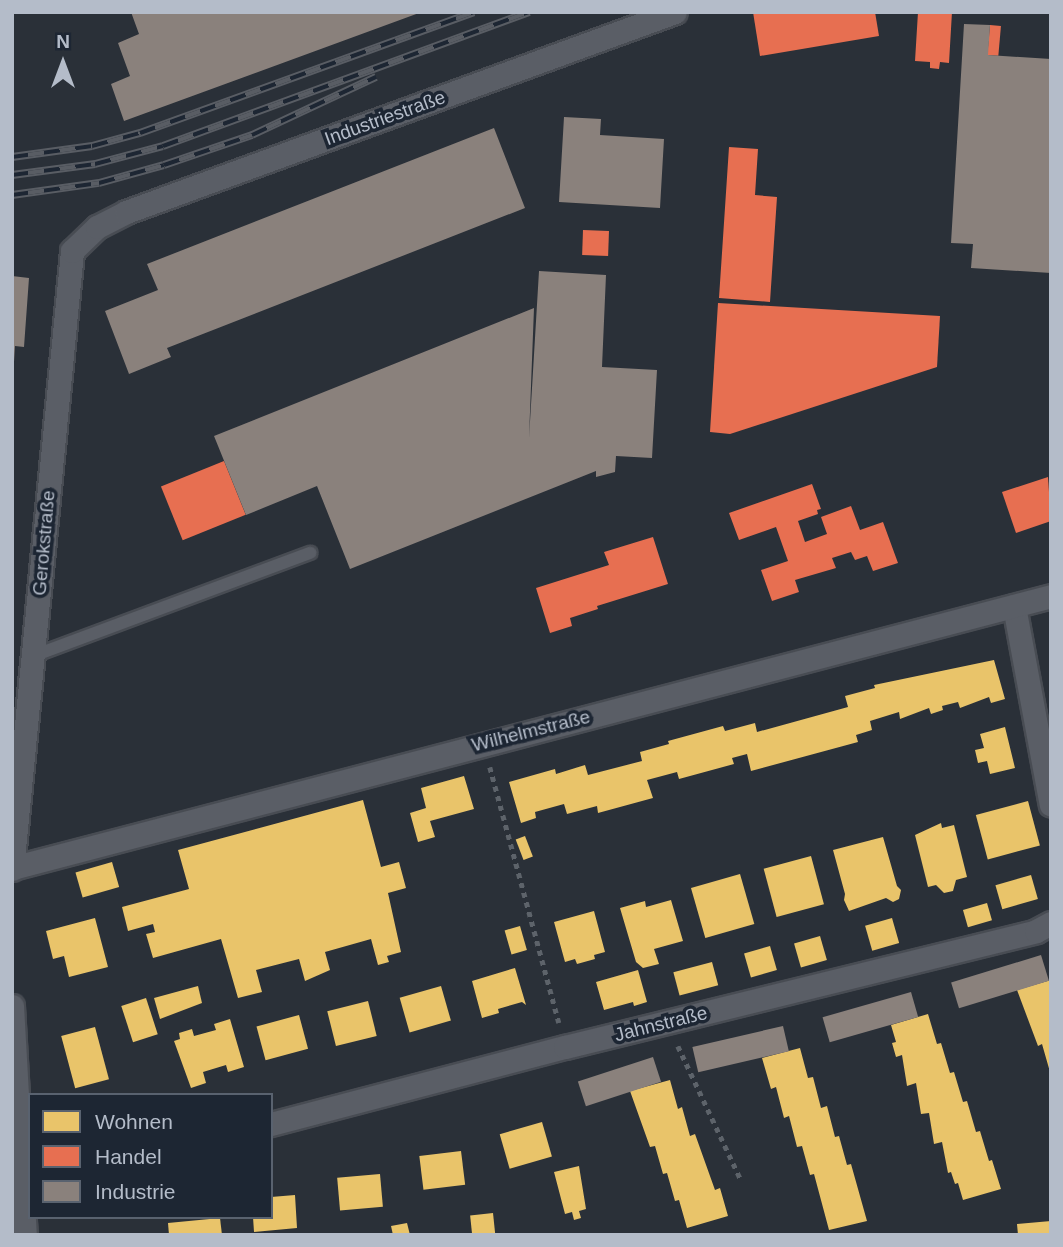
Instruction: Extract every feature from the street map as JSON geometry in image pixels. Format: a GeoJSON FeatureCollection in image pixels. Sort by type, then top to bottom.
{"type":"FeatureCollection","features":[{"type":"Feature","properties":{"kind":"street","name":"Industriestraße"},"geometry":{"type":"LineString","coordinates":[[97,227],[126,212],[675,12]]}},
{"type":"Feature","properties":{"kind":"street","name":"Gerokstraße"},"geometry":{"type":"LineString","coordinates":[[12,868],[72,251],[97,227]]}},
{"type":"Feature","properties":{"kind":"street","name":"Wilhelmstraße"},"geometry":{"type":"LineString","coordinates":[[12,868],[1051,596]]}},
{"type":"Feature","properties":{"kind":"street"},"geometry":{"type":"LineString","coordinates":[[1014,607],[1051,805]]}},
{"type":"Feature","properties":{"kind":"street","name":"Jahnstraße"},"geometry":{"type":"LineString","coordinates":[[273,1123],[565,1047],[1036,931],[1051,923]]}},
{"type":"Feature","properties":{"kind":"street"},"geometry":{"type":"LineString","coordinates":[[12,1006],[26,1189],[25,1235]]}},
{"type":"Feature","properties":{"kind":"lane"},"geometry":{"type":"LineString","coordinates":[[33,656],[310,553]]}},
{"type":"Feature","properties":{"kind":"path"},"geometry":{"type":"LineString","coordinates":[[484,743],[565,1047]]}},
{"type":"Feature","properties":{"kind":"path"},"geometry":{"type":"LineString","coordinates":[[667,1022],[740,1178]]}},
{"type":"Feature","properties":{"kind":"building: Wohnen"},"geometry":{"type":"Polygon","coordinates":[[[994,660],[1005,699],[991,703],[989,697],[960,708],[958,702],[942,706],[943,710],[931,714],[929,708],[900,719],[899,712],[870,721],[872,730],[856,735],[858,742],[751,771],[747,754],[732,758],[734,764],[679,779],[677,772],[647,780],[653,798],[598,813],[597,806],[567,814],[564,804],[535,812],[536,818],[521,823],[509,782],[555,769],[556,774],[585,765],[588,775],[642,761],[640,752],[669,744],[668,741],[723,726],[725,731],[755,723],[757,732],[848,707],[845,696],[875,688],[874,685],[994,660]]]}},
{"type":"Feature","properties":{"kind":"building: Wohnen"},"geometry":{"type":"Polygon","coordinates":[[[1005,727],[1015,768],[990,774],[987,761],[978,763],[975,750],[984,748],[980,734],[1005,727]]]}},
{"type":"Feature","properties":{"kind":"building: Wohnen"},"geometry":{"type":"Polygon","coordinates":[[[464,776],[474,809],[430,821],[435,837],[418,842],[410,813],[426,808],[421,788],[464,776]]]}},
{"type":"Feature","properties":{"kind":"building: Wohnen"},"geometry":{"type":"Polygon","coordinates":[[[363,800],[381,867],[399,862],[406,888],[388,893],[401,952],[387,956],[389,962],[378,965],[371,939],[325,952],[330,970],[305,981],[299,959],[256,970],[262,992],[238,998],[221,939],[153,958],[146,934],[155,932],[153,924],[128,931],[122,907],[189,889],[178,850],[363,800]]]}},
{"type":"Feature","properties":{"kind":"building: Wohnen"},"geometry":{"type":"Polygon","coordinates":[[[1028,801],[1040,845],[988,859],[976,815],[1028,801]]]}},
{"type":"Feature","properties":{"kind":"building: Wohnen"},"geometry":{"type":"Polygon","coordinates":[[[941,823],[942,828],[954,825],[967,877],[956,880],[953,891],[944,893],[936,885],[928,887],[915,835],[941,823]]]}},
{"type":"Feature","properties":{"kind":"building: Wohnen"},"geometry":{"type":"Polygon","coordinates":[[[525,836],[533,857],[524,860],[516,840],[525,836]]]}},
{"type":"Feature","properties":{"kind":"building: Wohnen"},"geometry":{"type":"Polygon","coordinates":[[[883,837],[897,886],[901,890],[899,899],[893,902],[886,898],[849,911],[833,850],[883,837]]]}},
{"type":"Feature","properties":{"kind":"building: Wohnen"},"geometry":{"type":"Polygon","coordinates":[[[811,856],[824,904],[777,917],[764,869],[811,856]]]}},
{"type":"Feature","properties":{"kind":"building: Wohnen"},"geometry":{"type":"Polygon","coordinates":[[[112,862],[119,887],[83,897],[75,872],[112,862]]]}},
{"type":"Feature","properties":{"kind":"building: Wohnen"},"geometry":{"type":"Polygon","coordinates":[[[740,874],[754,924],[705,938],[691,888],[740,874]]]}},
{"type":"Feature","properties":{"kind":"building: Wohnen"},"geometry":{"type":"Polygon","coordinates":[[[1031,875],[1038,899],[1002,909],[995,885],[1031,875]]]}},
{"type":"Feature","properties":{"kind":"building: Wohnen"},"geometry":{"type":"Polygon","coordinates":[[[671,900],[683,941],[654,949],[659,964],[643,968],[636,962],[620,908],[645,901],[646,907],[671,900]]]}},
{"type":"Feature","properties":{"kind":"building: Wohnen"},"geometry":{"type":"Polygon","coordinates":[[[987,903],[992,920],[968,927],[963,910],[987,903]]]}},
{"type":"Feature","properties":{"kind":"building: Wohnen"},"geometry":{"type":"Polygon","coordinates":[[[594,911],[605,952],[594,955],[595,959],[577,964],[575,959],[565,962],[554,922],[594,911]]]}},
{"type":"Feature","properties":{"kind":"building: Wohnen"},"geometry":{"type":"Polygon","coordinates":[[[95,918],[108,967],[69,977],[64,956],[53,959],[46,931],[95,918]]]}},
{"type":"Feature","properties":{"kind":"building: Wohnen"},"geometry":{"type":"Polygon","coordinates":[[[892,918],[899,943],[872,951],[865,926],[892,918]]]}},
{"type":"Feature","properties":{"kind":"building: Wohnen"},"geometry":{"type":"Polygon","coordinates":[[[520,926],[527,950],[512,954],[505,930],[520,926]]]}},
{"type":"Feature","properties":{"kind":"building: Wohnen"},"geometry":{"type":"Polygon","coordinates":[[[820,936],[827,960],[801,967],[794,943],[820,936]]]}},
{"type":"Feature","properties":{"kind":"building: Wohnen"},"geometry":{"type":"Polygon","coordinates":[[[770,946],[777,970],[751,977],[744,953],[770,946]]]}},
{"type":"Feature","properties":{"kind":"building: Wohnen"},"geometry":{"type":"Polygon","coordinates":[[[712,962],[718,985],[680,996],[673,972],[712,962]]]}},
{"type":"Feature","properties":{"kind":"building: Wohnen"},"geometry":{"type":"Polygon","coordinates":[[[515,968],[526,1005],[522,1002],[498,1009],[499,1013],[482,1018],[472,981],[515,968]]]}},
{"type":"Feature","properties":{"kind":"building: Wohnen"},"geometry":{"type":"Polygon","coordinates":[[[638,970],[647,1002],[634,1006],[633,1002],[604,1010],[596,982],[638,970]]]}},
{"type":"Feature","properties":{"kind":"building: Wohnen"},"geometry":{"type":"Polygon","coordinates":[[[1051,980],[1050,1072],[1042,1044],[1038,1046],[1017,990],[1051,980]]]}},
{"type":"Feature","properties":{"kind":"building: Wohnen"},"geometry":{"type":"Polygon","coordinates":[[[198,986],[202,1003],[160,1019],[154,998],[198,986]]]}},
{"type":"Feature","properties":{"kind":"building: Wohnen"},"geometry":{"type":"Polygon","coordinates":[[[441,986],[451,1021],[410,1032],[400,998],[441,986]]]}},
{"type":"Feature","properties":{"kind":"building: Wohnen"},"geometry":{"type":"Polygon","coordinates":[[[146,998],[158,1034],[133,1042],[121,1006],[146,998]]]}},
{"type":"Feature","properties":{"kind":"building: Wohnen"},"geometry":{"type":"Polygon","coordinates":[[[368,1001],[377,1036],[336,1046],[327,1011],[368,1001]]]}},
{"type":"Feature","properties":{"kind":"building: Wohnen"},"geometry":{"type":"Polygon","coordinates":[[[928,1014],[937,1044],[941,1043],[950,1073],[954,1072],[963,1102],[967,1101],[976,1132],[980,1131],[1001,1189],[963,1200],[958,1183],[955,1184],[951,1172],[948,1173],[942,1142],[934,1144],[929,1113],[921,1114],[916,1083],[907,1086],[902,1055],[896,1057],[892,1043],[896,1042],[891,1025],[928,1014]]]}},
{"type":"Feature","properties":{"kind":"building: Wohnen"},"geometry":{"type":"Polygon","coordinates":[[[299,1015],[308,1049],[266,1060],[256,1026],[299,1015]]]}},
{"type":"Feature","properties":{"kind":"building: Wohnen"},"geometry":{"type":"Polygon","coordinates":[[[230,1019],[244,1067],[228,1072],[226,1065],[203,1072],[206,1083],[191,1088],[174,1041],[180,1039],[179,1033],[192,1029],[194,1036],[216,1030],[214,1024],[230,1019]]]}},
{"type":"Feature","properties":{"kind":"building: Wohnen"},"geometry":{"type":"Polygon","coordinates":[[[95,1027],[109,1079],[75,1088],[61,1036],[95,1027]]]}},
{"type":"Feature","properties":{"kind":"building: Wohnen"},"geometry":{"type":"Polygon","coordinates":[[[800,1048],[808,1078],[813,1077],[821,1108],[827,1106],[835,1137],[839,1136],[847,1165],[851,1164],[867,1221],[829,1230],[814,1174],[810,1175],[802,1146],[797,1147],[789,1116],[784,1118],[776,1087],[771,1089],[762,1058],[800,1048]]]}},
{"type":"Feature","properties":{"kind":"building: Wohnen"},"geometry":{"type":"Polygon","coordinates":[[[670,1080],[678,1109],[682,1107],[690,1136],[695,1134],[715,1190],[720,1188],[728,1216],[687,1228],[679,1200],[675,1201],[667,1173],[663,1174],[655,1146],[650,1147],[630,1091],[670,1080]]]}},
{"type":"Feature","properties":{"kind":"building: Wohnen"},"geometry":{"type":"Polygon","coordinates":[[[542,1122],[552,1157],[510,1169],[500,1134],[542,1122]]]}},
{"type":"Feature","properties":{"kind":"building: Wohnen"},"geometry":{"type":"Polygon","coordinates":[[[461,1151],[465,1185],[423,1190],[419,1156],[461,1151]]]}},
{"type":"Feature","properties":{"kind":"building: Wohnen"},"geometry":{"type":"Polygon","coordinates":[[[579,1166],[586,1209],[579,1211],[581,1218],[574,1220],[572,1212],[565,1214],[554,1172],[579,1166]]]}},
{"type":"Feature","properties":{"kind":"building: Wohnen"},"geometry":{"type":"Polygon","coordinates":[[[380,1174],[383,1207],[340,1211],[337,1178],[380,1174]]]}},
{"type":"Feature","properties":{"kind":"building: Wohnen"},"geometry":{"type":"Polygon","coordinates":[[[295,1195],[297,1228],[254,1232],[253,1219],[273,1219],[273,1197],[295,1195]]]}},
{"type":"Feature","properties":{"kind":"building: Wohnen"},"geometry":{"type":"Polygon","coordinates":[[[493,1213],[495,1233],[472,1235],[470,1215],[493,1213]]]}},
{"type":"Feature","properties":{"kind":"building: Wohnen"},"geometry":{"type":"Polygon","coordinates":[[[220,1219],[222,1235],[169,1235],[168,1223],[220,1219]]]}},
{"type":"Feature","properties":{"kind":"building: Wohnen"},"geometry":{"type":"Polygon","coordinates":[[[1051,1221],[1051,1235],[1018,1235],[1017,1224],[1051,1221]]]}},
{"type":"Feature","properties":{"kind":"building: Wohnen"},"geometry":{"type":"Polygon","coordinates":[[[407,1223],[410,1235],[393,1235],[391,1226],[407,1223]]]}},
{"type":"Feature","properties":{"kind":"building: Handel"},"geometry":{"type":"Polygon","coordinates":[[[753,12],[875,12],[879,36],[760,56],[753,12]]]}},
{"type":"Feature","properties":{"kind":"building: Handel"},"geometry":{"type":"Polygon","coordinates":[[[918,12],[952,12],[949,63],[940,62],[939,69],[930,68],[930,62],[915,61],[918,12]]]}},
{"type":"Feature","properties":{"kind":"building: Handel"},"geometry":{"type":"Polygon","coordinates":[[[990,25],[1001,26],[998,56],[987,55],[990,25]]]}},
{"type":"Feature","properties":{"kind":"building: Handel"},"geometry":{"type":"Polygon","coordinates":[[[729,147],[758,149],[755,195],[777,197],[770,302],[719,298],[729,147]]]}},
{"type":"Feature","properties":{"kind":"building: Handel"},"geometry":{"type":"Polygon","coordinates":[[[583,230],[609,231],[608,256],[582,255],[583,230]]]}},
{"type":"Feature","properties":{"kind":"building: Handel"},"geometry":{"type":"Polygon","coordinates":[[[718,303],[940,316],[937,367],[730,434],[710,432],[718,303]]]}},
{"type":"Feature","properties":{"kind":"building: Handel"},"geometry":{"type":"Polygon","coordinates":[[[224,461],[246,515],[183,540],[161,486],[224,461]]]}},
{"type":"Feature","properties":{"kind":"building: Handel"},"geometry":{"type":"Polygon","coordinates":[[[1048,477],[1051,521],[1016,533],[1002,492],[1048,477]]]}},
{"type":"Feature","properties":{"kind":"building: Handel"},"geometry":{"type":"Polygon","coordinates":[[[812,484],[821,509],[817,510],[818,514],[798,521],[805,542],[827,534],[821,517],[851,506],[860,530],[883,522],[898,563],[873,571],[867,556],[855,560],[851,552],[832,558],[836,568],[795,580],[799,592],[772,601],[761,570],[788,561],[776,527],[739,540],[729,513],[812,484]]]}},
{"type":"Feature","properties":{"kind":"building: Handel"},"geometry":{"type":"Polygon","coordinates":[[[653,537],[668,584],[597,606],[598,609],[570,618],[572,626],[550,633],[536,588],[609,565],[604,552],[653,537]]]}},
{"type":"Feature","properties":{"kind":"building: Industrie"},"geometry":{"type":"Polygon","coordinates":[[[131,12],[419,13],[124,121],[111,84],[130,76],[118,43],[139,34],[131,12]]]}},
{"type":"Feature","properties":{"kind":"building: Industrie"},"geometry":{"type":"Polygon","coordinates":[[[964,24],[990,25],[988,55],[1051,59],[1051,273],[971,268],[973,244],[951,243],[964,24]]]}},
{"type":"Feature","properties":{"kind":"building: Industrie"},"geometry":{"type":"Polygon","coordinates":[[[564,117],[601,119],[600,135],[664,139],[660,208],[559,202],[564,117]]]}},
{"type":"Feature","properties":{"kind":"building: Industrie"},"geometry":{"type":"Polygon","coordinates":[[[494,128],[525,208],[167,348],[171,357],[129,374],[105,311],[158,290],[147,264],[494,128]]]}},
{"type":"Feature","properties":{"kind":"building: Industrie"},"geometry":{"type":"Polygon","coordinates":[[[539,271],[606,275],[602,367],[657,370],[652,458],[616,456],[615,472],[596,477],[596,471],[350,569],[317,486],[246,515],[214,436],[534,308],[529,438],[539,271]]]}},
{"type":"Feature","properties":{"kind":"building: Industrie"},"geometry":{"type":"Polygon","coordinates":[[[12,276],[29,278],[24,347],[15,346],[14,362],[12,276]]]}},
{"type":"Feature","properties":{"kind":"building: Industrie"},"geometry":{"type":"Polygon","coordinates":[[[1041,955],[1049,981],[959,1008],[951,982],[1041,955]]]}},
{"type":"Feature","properties":{"kind":"building: Industrie"},"geometry":{"type":"Polygon","coordinates":[[[911,992],[918,1017],[830,1042],[823,1017],[911,992]]]}},
{"type":"Feature","properties":{"kind":"building: Industrie"},"geometry":{"type":"Polygon","coordinates":[[[783,1026],[789,1051],[698,1072],[692,1047],[783,1026]]]}},
{"type":"Feature","properties":{"kind":"building: Industrie"},"geometry":{"type":"Polygon","coordinates":[[[653,1057],[661,1082],[586,1106],[578,1081],[653,1057]]]}},
{"type":"Feature","properties":{"kind":"railway"},"geometry":{"type":"LineString","coordinates":[[12,157],[92,146],[140,133],[474,12]]}},
{"type":"Feature","properties":{"kind":"railway"},"geometry":{"type":"LineString","coordinates":[[12,175],[95,164],[163,146],[529,12]]}},
{"type":"Feature","properties":{"kind":"railway"},"geometry":{"type":"LineString","coordinates":[[12,195],[99,183],[164,165],[252,135],[376,77]]}}]}
